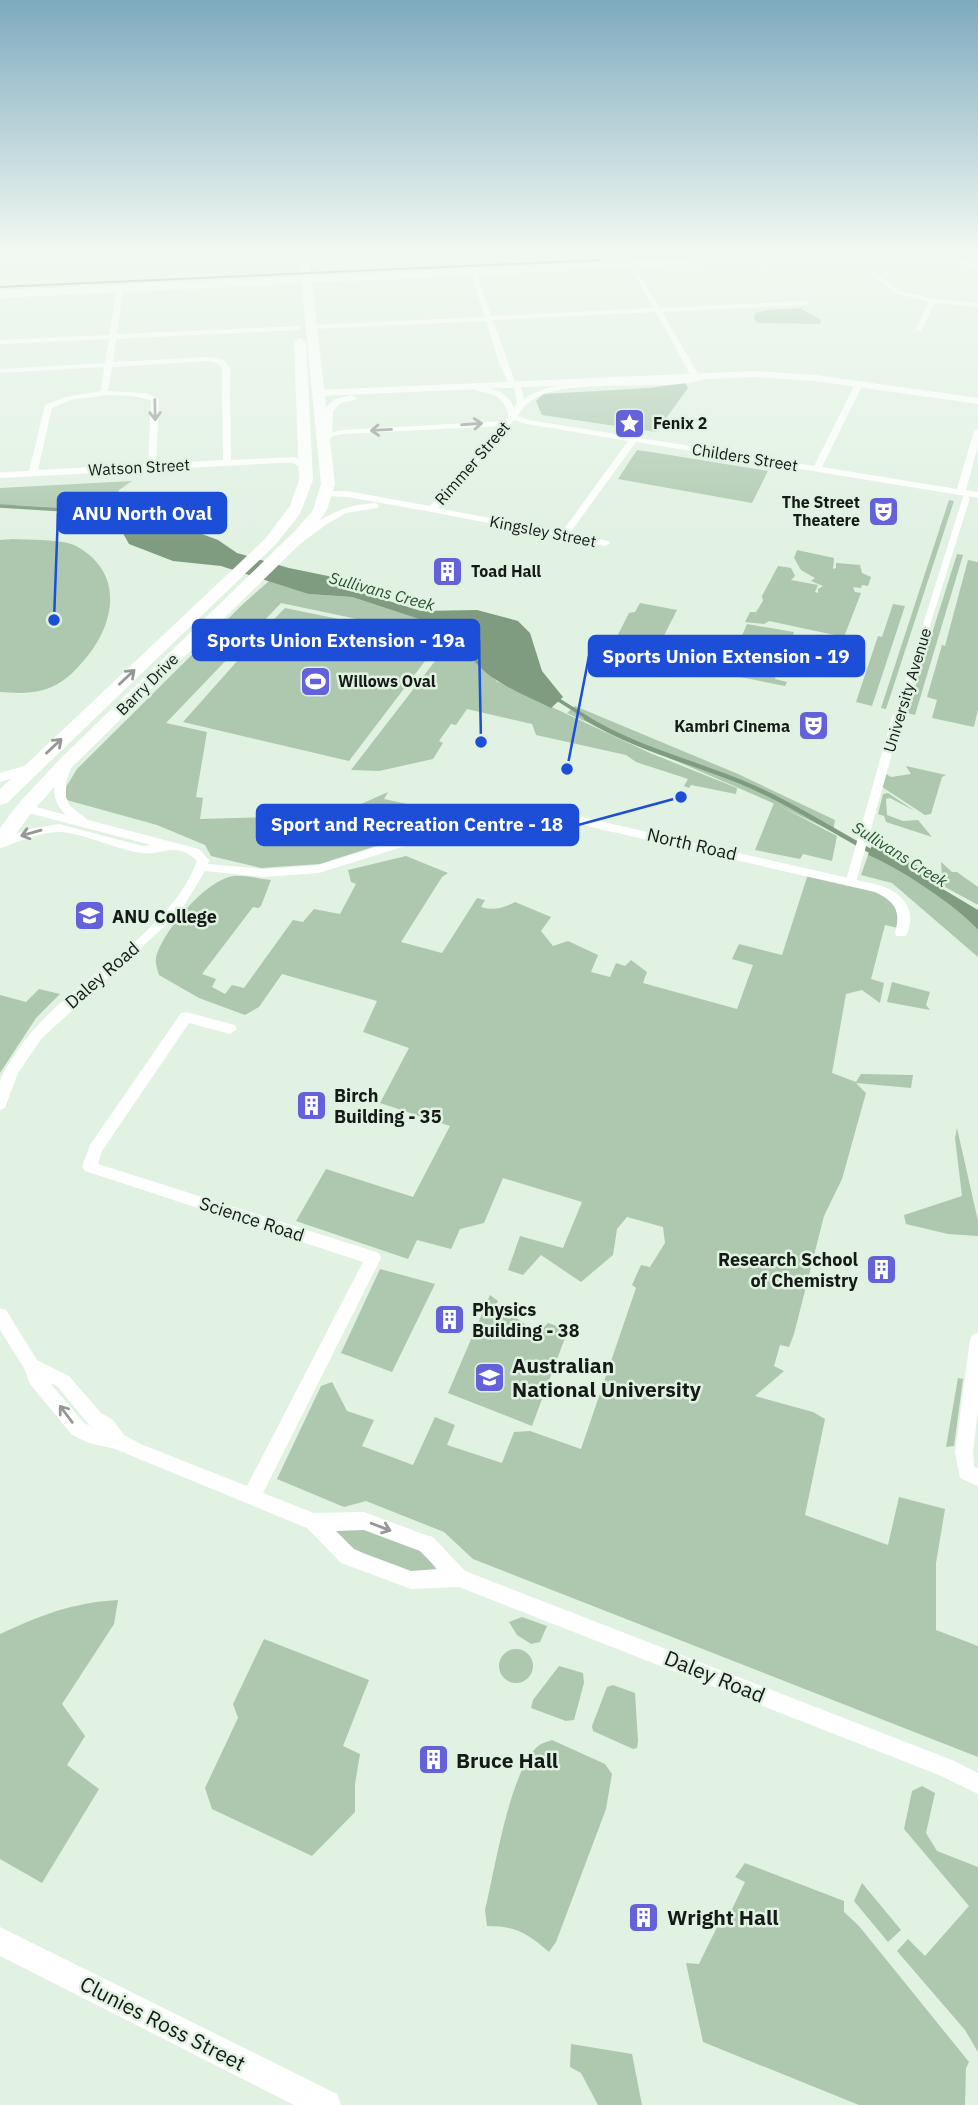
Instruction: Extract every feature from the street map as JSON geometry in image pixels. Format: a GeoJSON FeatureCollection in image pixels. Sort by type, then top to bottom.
{"type":"FeatureCollection","features":[{"type":"Feature","properties":{"kind":"main road","name":"Barry Drive"},"geometry":{"type":"LineString","coordinates":[[0,843],[25,808],[66,763],[310,523],[317,496],[306,472],[300,346]]}},
{"type":"Feature","properties":{"kind":"main road"},"geometry":{"type":"LineString","coordinates":[[314,346],[324,452],[317,496]]}},
{"type":"Feature","properties":{"kind":"main road"},"geometry":{"type":"LineString","coordinates":[[302,396],[318,395]]}},
{"type":"Feature","properties":{"kind":"main road","name":"Barry Drive"},"geometry":{"type":"LineString","coordinates":[[0,800],[317,496]]}},
{"type":"Feature","properties":{"kind":"main road"},"geometry":{"type":"LineString","coordinates":[[0,800],[25,808]]}},
{"type":"Feature","properties":{"kind":"street"},"geometry":{"type":"LineString","coordinates":[[104,394],[112,346]]}},
{"type":"Feature","properties":{"kind":"street","name":"Rimmer Street"},"geometry":{"type":"LineString","coordinates":[[497,346],[515,386],[519,407],[527,418],[545,424]]}},
{"type":"Feature","properties":{"kind":"street"},"geometry":{"type":"LineString","coordinates":[[679,346],[696,376]]}},
{"type":"Feature","properties":{"kind":"street"},"geometry":{"type":"LineString","coordinates":[[0,371],[210,359],[225,365],[227,463]]}},
{"type":"Feature","properties":{"kind":"street"},"geometry":{"type":"LineString","coordinates":[[648,377],[682,368],[687,360]]}},
{"type":"Feature","properties":{"kind":"street"},"geometry":{"type":"LineString","coordinates":[[318,395],[370,395],[648,377],[780,375],[978,401]]}},
{"type":"Feature","properties":{"kind":"street"},"geometry":{"type":"LineString","coordinates":[[317,376],[329,387],[353,392]]}},
{"type":"Feature","properties":{"kind":"street"},"geometry":{"type":"LineString","coordinates":[[318,395],[696,376]]}},
{"type":"Feature","properties":{"kind":"street"},"geometry":{"type":"LineString","coordinates":[[519,407],[528,396],[539,392],[684,381],[697,379],[696,376]]}},
{"type":"Feature","properties":{"kind":"street"},"geometry":{"type":"LineString","coordinates":[[817,468],[859,384]]}},
{"type":"Feature","properties":{"kind":"street","name":"Rimmer Street"},"geometry":{"type":"LineString","coordinates":[[480,389],[501,394],[510,402],[510,420]]}},
{"type":"Feature","properties":{"kind":"street"},"geometry":{"type":"LineString","coordinates":[[33,473],[48,407],[69,397],[104,394],[142,394],[155,399],[152,467]]}},
{"type":"Feature","properties":{"kind":"street"},"geometry":{"type":"LineString","coordinates":[[324,452],[330,407],[343,400],[370,395]]}},
{"type":"Feature","properties":{"kind":"street","name":"Rimmer Street"},"geometry":{"type":"LineString","coordinates":[[432,509],[519,407]]}},
{"type":"Feature","properties":{"kind":"street","name":"Childers Street"},"geometry":{"type":"LineString","coordinates":[[327,436],[337,432],[510,420],[972,493]]}},
{"type":"Feature","properties":{"kind":"street","name":"University Avenue"},"geometry":{"type":"LineString","coordinates":[[850,881],[895,725],[972,493],[978,431]]}},
{"type":"Feature","properties":{"kind":"street"},"geometry":{"type":"LineString","coordinates":[[564,535],[634,439]]}},
{"type":"Feature","properties":{"kind":"street","name":"Watson Street"},"geometry":{"type":"LineString","coordinates":[[278,460],[295,457],[306,448]]}},
{"type":"Feature","properties":{"kind":"street","name":"Watson Street"},"geometry":{"type":"LineString","coordinates":[[0,475],[278,460],[295,460],[306,472]]}},
{"type":"Feature","properties":{"kind":"street"},"geometry":{"type":"LineString","coordinates":[[276,558],[338,512],[365,505],[417,504],[436,499],[447,491]]}},
{"type":"Feature","properties":{"kind":"street","name":"Kingsley Street"},"geometry":{"type":"LineString","coordinates":[[317,496],[432,509],[481,520]]}},
{"type":"Feature","properties":{"kind":"street","name":"Kingsley Street"},"geometry":{"type":"LineString","coordinates":[[395,505],[605,543]]}},
{"type":"Feature","properties":{"kind":"street","name":"Kingsley Street"},"geometry":{"type":"LineString","coordinates":[[413,510],[432,509]]}},
{"type":"Feature","properties":{"kind":"street"},"geometry":{"type":"LineString","coordinates":[[66,763],[58,797],[70,812],[91,824]]}},
{"type":"Feature","properties":{"kind":"street"},"geometry":{"type":"LineString","coordinates":[[0,778],[31,768]]}},
{"type":"Feature","properties":{"kind":"street"},"geometry":{"type":"LineString","coordinates":[[25,808],[194,852],[203,860],[202,867]]}},
{"type":"Feature","properties":{"kind":"street","name":"North Road"},"geometry":{"type":"LineString","coordinates":[[202,867],[263,873],[319,869],[483,818],[534,813],[562,815],[879,888],[900,902],[906,916],[901,933]]}},
{"type":"Feature","properties":{"kind":"street"},"geometry":{"type":"LineString","coordinates":[[0,843],[29,833],[59,828],[143,850],[168,845]]}},
{"type":"Feature","properties":{"kind":"street","name":"Daley Road"},"geometry":{"type":"LineString","coordinates":[[0,1104],[6,1081],[47,1023],[130,952],[181,900],[202,867]]}},
{"type":"Feature","properties":{"kind":"street","name":"Science Road"},"geometry":{"type":"LineString","coordinates":[[230,1029],[186,1017],[95,1149],[90,1167],[373,1258],[251,1497]]}},
{"type":"Feature","properties":{"kind":"street","name":"Daley Road"},"geometry":{"type":"LineString","coordinates":[[0,1315],[32,1365],[36,1379],[78,1429],[89,1435],[118,1441],[314,1522],[364,1521],[426,1544],[459,1578]]}},
{"type":"Feature","properties":{"kind":"street"},"geometry":{"type":"LineString","coordinates":[[978,1340],[964,1452],[966,1472],[978,1477]]}},
{"type":"Feature","properties":{"kind":"street","name":"Daley Road"},"geometry":{"type":"LineString","coordinates":[[314,1522],[348,1556],[363,1562],[411,1580],[459,1578],[945,1767],[975,1782]]}},
{"type":"Feature","properties":{"kind":"street","name":"Clunies Ross Street"},"geometry":{"type":"LineString","coordinates":[[0,1941],[326,2105]]}},
{"type":"Feature","properties":{"kind":"shaded area"},"geometry":{"type":"Polygon","coordinates":[[[685,383],[688,388],[656,432],[542,415],[536,401],[543,394],[650,388],[685,383]]]}},
{"type":"Feature","properties":{"kind":"shaded area"},"geometry":{"type":"Polygon","coordinates":[[[637,450],[768,471],[752,503],[618,479],[637,450]]]}},
{"type":"Feature","properties":{"kind":"shaded area"},"geometry":{"type":"Polygon","coordinates":[[[132,481],[119,490],[114,501],[126,511],[143,516],[129,524],[66,509],[0,505],[0,488],[132,481]]]}},
{"type":"Feature","properties":{"kind":"shaded area"},"geometry":{"type":"Polygon","coordinates":[[[949,500],[954,501],[886,709],[881,708],[949,500]]]}},
{"type":"Feature","properties":{"kind":"shaded area"},"geometry":{"type":"Polygon","coordinates":[[[128,522],[178,525],[218,540],[237,553],[333,577],[350,589],[421,611],[477,610],[518,621],[530,633],[542,671],[563,697],[551,708],[494,678],[467,651],[478,638],[471,631],[454,624],[431,623],[352,597],[308,594],[221,566],[173,561],[129,544],[120,528],[121,524],[128,522]]]}},
{"type":"Feature","properties":{"kind":"shaded area"},"geometry":{"type":"Polygon","coordinates":[[[0,540],[54,541],[76,546],[93,558],[104,572],[109,588],[107,621],[90,653],[62,681],[48,689],[32,692],[0,692],[0,540]]]}},
{"type":"Feature","properties":{"kind":"shaded area"},"geometry":{"type":"Polygon","coordinates":[[[797,550],[834,558],[833,569],[836,568],[836,563],[860,565],[862,573],[871,577],[868,586],[853,587],[855,592],[861,593],[844,637],[769,621],[764,624],[745,622],[750,612],[756,612],[763,601],[762,596],[778,566],[791,568],[795,576],[791,580],[818,585],[815,592],[818,593],[818,589],[823,586],[811,581],[815,578],[801,570],[794,558],[797,550]]]}},
{"type":"Feature","properties":{"kind":"shaded area"},"geometry":{"type":"Polygon","coordinates":[[[957,554],[963,555],[915,715],[907,713],[957,554]]]}},
{"type":"Feature","properties":{"kind":"shaded area"},"geometry":{"type":"Polygon","coordinates":[[[968,560],[978,562],[978,709],[974,727],[932,718],[937,700],[927,697],[942,645],[945,646],[968,560]]]}},
{"type":"Feature","properties":{"kind":"shaded area"},"geometry":{"type":"Polygon","coordinates":[[[269,581],[308,594],[352,597],[431,623],[454,624],[471,631],[478,637],[475,643],[496,681],[650,753],[737,788],[736,794],[691,785],[689,788],[684,786],[688,779],[636,762],[626,755],[536,735],[532,724],[467,709],[456,725],[451,724],[439,741],[443,743],[433,759],[379,771],[351,770],[452,639],[281,603],[166,723],[207,732],[196,797],[203,798],[200,819],[274,817],[273,837],[349,834],[350,809],[388,792],[384,799],[440,811],[446,804],[467,807],[453,821],[320,864],[261,868],[211,856],[205,845],[157,825],[63,799],[63,792],[77,769],[269,581]]]}},
{"type":"Feature","properties":{"kind":"shaded area"},"geometry":{"type":"Polygon","coordinates":[[[640,603],[677,610],[646,671],[631,674],[601,668],[629,613],[635,612],[640,603]]]}},
{"type":"Feature","properties":{"kind":"shaded area"},"geometry":{"type":"Polygon","coordinates":[[[893,604],[905,606],[872,706],[856,702],[878,636],[882,637],[893,604]]]}},
{"type":"Feature","properties":{"kind":"shaded area","name":"Willows Oval"},"geometry":{"type":"Polygon","coordinates":[[[285,608],[441,640],[349,761],[183,722],[239,659],[236,658],[285,608]]]}},
{"type":"Feature","properties":{"kind":"shaded area"},"geometry":{"type":"Polygon","coordinates":[[[747,624],[794,632],[784,659],[736,650],[747,624]]]}},
{"type":"Feature","properties":{"kind":"shaded area"},"geometry":{"type":"Polygon","coordinates":[[[697,662],[776,675],[775,679],[787,682],[785,686],[694,668],[697,662]]]}},
{"type":"Feature","properties":{"kind":"shaded area"},"geometry":{"type":"Polygon","coordinates":[[[575,706],[738,774],[835,820],[833,832],[567,713],[575,706]]]}},
{"type":"Feature","properties":{"kind":"shaded area"},"geometry":{"type":"Polygon","coordinates":[[[906,766],[946,775],[942,777],[931,814],[925,815],[882,787],[886,774],[891,777],[911,774],[906,766]]]}},
{"type":"Feature","properties":{"kind":"shaded area"},"geometry":{"type":"Polygon","coordinates":[[[888,793],[915,811],[890,798],[886,799],[887,815],[903,821],[918,820],[932,837],[886,822],[884,816],[878,814],[883,794],[888,793]]]}},
{"type":"Feature","properties":{"kind":"shaded area"},"geometry":{"type":"Polygon","coordinates":[[[774,803],[837,836],[832,861],[803,854],[800,859],[755,850],[774,803]]]}},
{"type":"Feature","properties":{"kind":"shaded area"},"geometry":{"type":"Polygon","coordinates":[[[873,843],[890,851],[897,859],[917,865],[931,882],[978,910],[978,930],[927,888],[868,855],[873,843]]]}},
{"type":"Feature","properties":{"kind":"shaded area"},"geometry":{"type":"Polygon","coordinates":[[[868,855],[927,888],[969,920],[978,930],[978,957],[892,883],[861,875],[868,855]]]}},
{"type":"Feature","properties":{"kind":"shaded area"},"geometry":{"type":"Polygon","coordinates":[[[406,856],[448,873],[442,877],[401,942],[442,953],[477,898],[485,900],[481,907],[490,909],[515,902],[551,917],[541,931],[553,946],[568,941],[598,955],[591,972],[610,977],[616,963],[625,966],[631,960],[647,972],[643,983],[737,1009],[753,965],[732,959],[739,944],[782,955],[809,871],[891,894],[902,929],[885,925],[871,979],[884,983],[880,1003],[862,990],[846,994],[832,1073],[856,1082],[861,1074],[913,1075],[911,1088],[856,1083],[866,1093],[842,1179],[824,1216],[794,1334],[789,1347],[780,1345],[774,1366],[784,1371],[755,1396],[813,1412],[825,1419],[805,1515],[888,1545],[899,1497],[945,1509],[936,1563],[936,1630],[978,1646],[978,1757],[473,1559],[444,1532],[366,1501],[344,1507],[277,1479],[321,1386],[332,1382],[347,1411],[374,1420],[362,1446],[413,1465],[435,1417],[455,1425],[447,1445],[502,1463],[514,1432],[530,1431],[581,1449],[636,1288],[632,1285],[641,1265],[650,1267],[665,1243],[663,1227],[627,1217],[617,1229],[613,1255],[581,1282],[541,1255],[523,1275],[508,1270],[520,1236],[563,1248],[582,1202],[503,1178],[484,1223],[460,1229],[451,1249],[417,1240],[408,1259],[296,1221],[326,1169],[413,1197],[450,1126],[380,1103],[409,1048],[363,1032],[377,1001],[282,974],[259,1007],[245,1015],[199,998],[159,975],[156,957],[178,919],[211,887],[233,876],[271,880],[261,906],[253,907],[202,974],[216,979],[212,987],[225,994],[232,985],[244,988],[293,920],[303,922],[314,909],[340,914],[356,884],[351,882],[348,870],[406,856]]]}},
{"type":"Feature","properties":{"kind":"shaded area"},"geometry":{"type":"Polygon","coordinates":[[[941,862],[952,872],[957,872],[978,887],[978,905],[945,887],[938,880],[942,877],[941,862]]]}},
{"type":"Feature","properties":{"kind":"shaded area"},"geometry":{"type":"Polygon","coordinates":[[[892,982],[930,992],[926,1005],[930,1010],[887,1002],[892,982]]]}},
{"type":"Feature","properties":{"kind":"shaded area"},"geometry":{"type":"Polygon","coordinates":[[[39,989],[60,994],[36,1018],[0,1073],[0,995],[26,1002],[39,989]]]}},
{"type":"Feature","properties":{"kind":"shaded area"},"geometry":{"type":"Polygon","coordinates":[[[957,1128],[978,1221],[978,1236],[948,1234],[906,1224],[904,1215],[962,1196],[955,1138],[957,1128]]]}},
{"type":"Feature","properties":{"kind":"shaded area"},"geometry":{"type":"Polygon","coordinates":[[[380,1269],[435,1284],[392,1372],[341,1353],[380,1269]]]}},
{"type":"Feature","properties":{"kind":"shaded area"},"geometry":{"type":"Polygon","coordinates":[[[490,1295],[498,1301],[496,1304],[538,1333],[548,1323],[568,1330],[532,1426],[448,1393],[490,1295]]]}},
{"type":"Feature","properties":{"kind":"shaded area"},"geometry":{"type":"Polygon","coordinates":[[[958,1378],[963,1379],[954,1446],[946,1447],[958,1378]]]}},
{"type":"Feature","properties":{"kind":"shaded area"},"geometry":{"type":"Polygon","coordinates":[[[364,1526],[421,1550],[437,1570],[413,1574],[352,1551],[332,1529],[364,1526]]]}},
{"type":"Feature","properties":{"kind":"shaded area"},"geometry":{"type":"Polygon","coordinates":[[[118,1600],[114,1624],[62,1704],[85,1736],[67,1765],[99,1789],[42,1883],[0,1859],[0,1634],[57,1611],[118,1600]]]}},
{"type":"Feature","properties":{"kind":"shaded area"},"geometry":{"type":"Polygon","coordinates":[[[522,1617],[547,1626],[540,1642],[531,1644],[517,1635],[509,1622],[522,1617]]]}},
{"type":"Feature","properties":{"kind":"shaded area"},"geometry":{"type":"Polygon","coordinates":[[[264,1639],[369,1680],[343,1746],[360,1754],[355,1784],[355,1812],[312,1856],[212,1809],[205,1788],[238,1718],[233,1704],[264,1639]]]}},
{"type":"Feature","properties":{"kind":"shaded area"},"geometry":{"type":"Polygon","coordinates":[[[516,1649],[528,1654],[533,1666],[528,1678],[516,1683],[504,1678],[499,1666],[504,1654],[516,1649]]]}},
{"type":"Feature","properties":{"kind":"shaded area"},"geometry":{"type":"Polygon","coordinates":[[[559,1666],[583,1673],[584,1683],[574,1720],[566,1721],[531,1708],[533,1700],[559,1666]]]}},
{"type":"Feature","properties":{"kind":"shaded area"},"geometry":{"type":"Polygon","coordinates":[[[613,1685],[635,1693],[637,1748],[633,1749],[593,1731],[592,1726],[607,1687],[613,1685]]]}},
{"type":"Feature","properties":{"kind":"shaded area"},"geometry":{"type":"Polygon","coordinates":[[[552,1740],[605,1764],[612,1774],[606,1809],[556,1942],[549,1952],[521,1932],[506,1927],[487,1926],[485,1910],[504,1824],[518,1778],[537,1747],[552,1740]]]}},
{"type":"Feature","properties":{"kind":"shaded area"},"geometry":{"type":"Polygon","coordinates":[[[922,1786],[935,1793],[926,1833],[937,1851],[978,1867],[978,2052],[965,2030],[897,1951],[908,1939],[925,1956],[969,1906],[904,1829],[912,1791],[922,1786]]]}},
{"type":"Feature","properties":{"kind":"shaded area"},"geometry":{"type":"Polygon","coordinates":[[[745,1863],[844,1901],[844,1912],[859,1926],[969,2062],[966,2068],[965,2105],[859,2105],[703,2042],[686,1963],[699,1964],[717,1927],[723,1928],[745,1882],[735,1877],[745,1863]]]}},
{"type":"Feature","properties":{"kind":"shaded area"},"geometry":{"type":"Polygon","coordinates":[[[862,1883],[901,1930],[888,1942],[854,1901],[862,1883]]]}},
{"type":"Feature","properties":{"kind":"shaded area"},"geometry":{"type":"Polygon","coordinates":[[[571,2044],[632,2054],[642,2105],[598,2105],[581,2073],[570,2067],[571,2044]]]}},
{"type":"Feature","properties":{"kind":"waterway","name":"Sullivans Creek"},"geometry":{"type":"LineString","coordinates":[[0,506],[65,510],[127,526]]}},
{"type":"Feature","properties":{"kind":"waterway","name":"Sullivans Creek"},"geometry":{"type":"LineString","coordinates":[[554,697],[589,719]]}},
{"type":"Feature","properties":{"kind":"waterway","name":"Sullivans Creek"},"geometry":{"type":"LineString","coordinates":[[586,718],[642,745],[758,790],[792,806],[874,853]]}},
{"type":"Feature","properties":{"kind":"place","name":"Fenix 2"},"geometry":{"type":"Point","coordinates":[630,423]}},
{"type":"Feature","properties":{"kind":"place","name":"The Street Theatere"},"geometry":{"type":"Point","coordinates":[883,511]}},
{"type":"Feature","properties":{"kind":"place","name":"Toad Hall"},"geometry":{"type":"Point","coordinates":[448,571]}},
{"type":"Feature","properties":{"kind":"place","name":"ANU North Oval"},"geometry":{"type":"Point","coordinates":[54,620]}},
{"type":"Feature","properties":{"kind":"place","name":"Willows Oval"},"geometry":{"type":"Point","coordinates":[315,681]}},
{"type":"Feature","properties":{"kind":"place","name":"Kambri Cinema"},"geometry":{"type":"Point","coordinates":[813,726]}},
{"type":"Feature","properties":{"kind":"place","name":"Sports Union Extension - 19a"},"geometry":{"type":"Point","coordinates":[481,742]}},
{"type":"Feature","properties":{"kind":"place","name":"Sports Union Extension - 19"},"geometry":{"type":"Point","coordinates":[567,769]}},
{"type":"Feature","properties":{"kind":"place","name":"Sport and Recreation Centre - 18"},"geometry":{"type":"Point","coordinates":[681,797]}},
{"type":"Feature","properties":{"kind":"place","name":"ANU College"},"geometry":{"type":"Point","coordinates":[89,916]}},
{"type":"Feature","properties":{"kind":"place","name":"Birch Building - 35"},"geometry":{"type":"Point","coordinates":[311,1105]}},
{"type":"Feature","properties":{"kind":"place","name":"Research School of Chemistry"},"geometry":{"type":"Point","coordinates":[881,1269]}},
{"type":"Feature","properties":{"kind":"place","name":"Physics Building - 38"},"geometry":{"type":"Point","coordinates":[449,1319]}},
{"type":"Feature","properties":{"kind":"place","name":"Australian National University"},"geometry":{"type":"Point","coordinates":[489,1377]}},
{"type":"Feature","properties":{"kind":"place","name":"Bruce Hall"},"geometry":{"type":"Point","coordinates":[433,1760]}},
{"type":"Feature","properties":{"kind":"place","name":"Wright Hall"},"geometry":{"type":"Point","coordinates":[644,1917]}}]}
